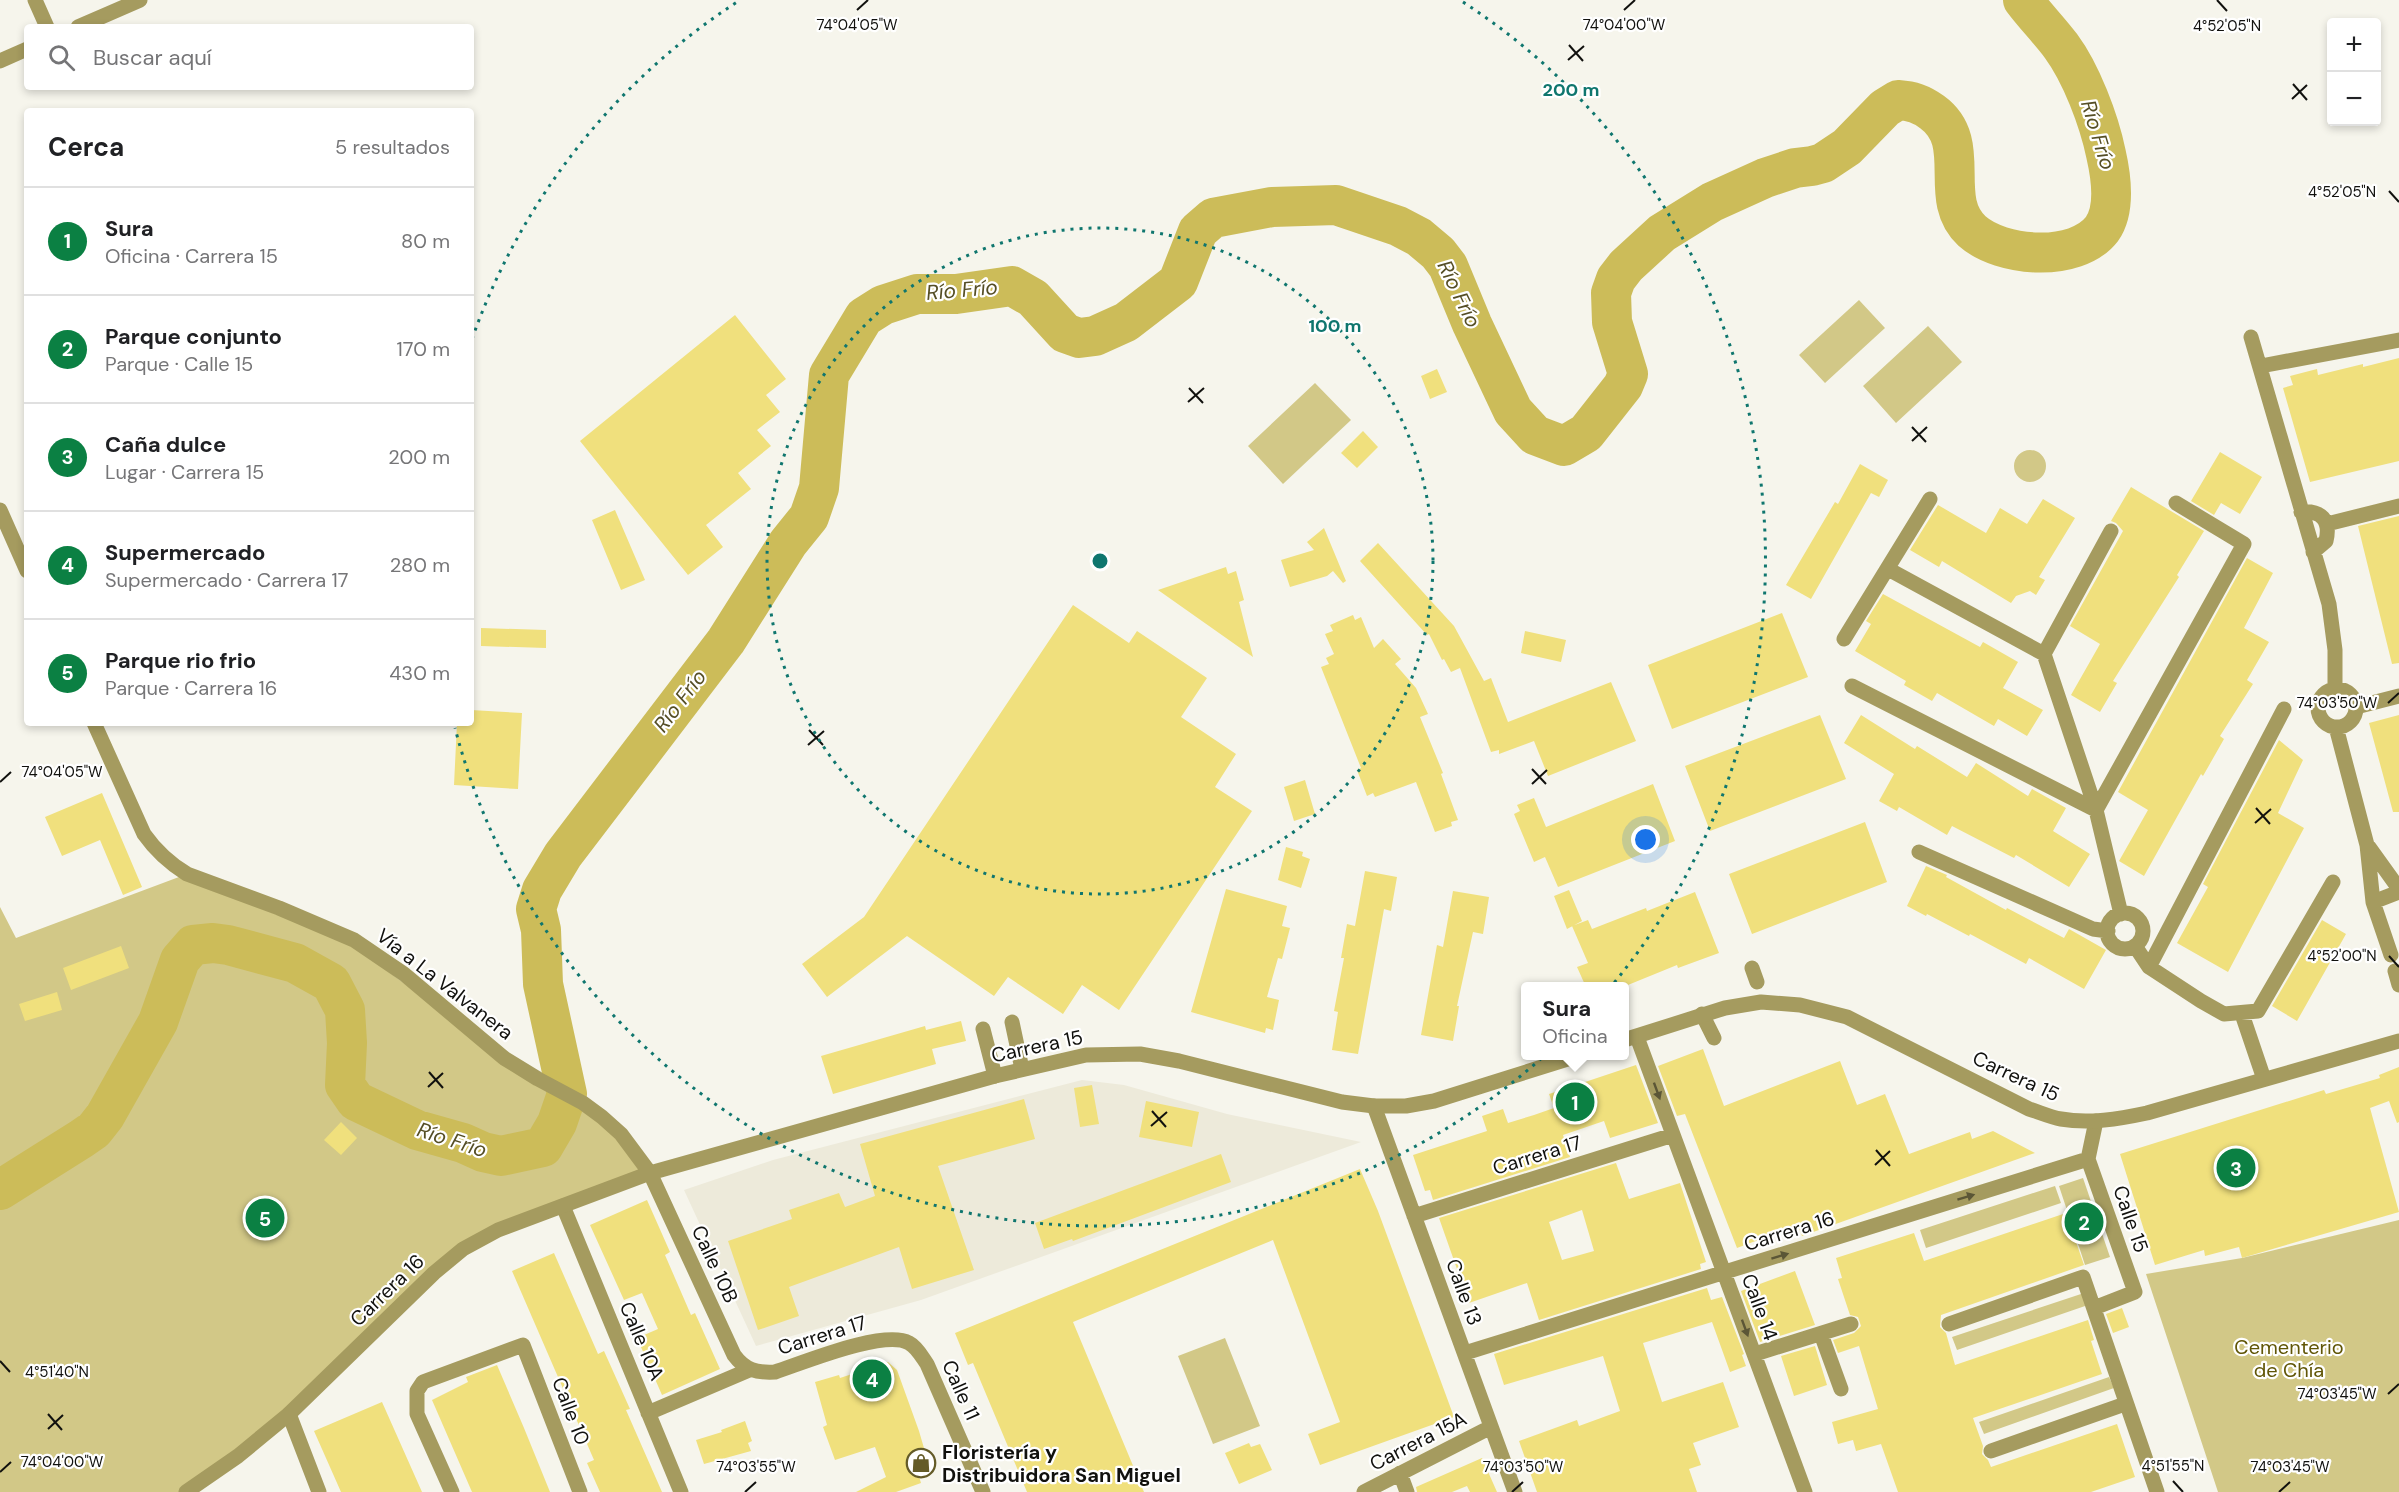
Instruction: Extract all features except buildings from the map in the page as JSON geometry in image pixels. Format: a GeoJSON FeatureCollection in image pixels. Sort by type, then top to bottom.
{"type":"FeatureCollection","features":[{"type":"Feature","properties":{"kind":"street"},"geometry":{"type":"LineString","coordinates":[[35,0],[46,24]]}},
{"type":"Feature","properties":{"kind":"street"},"geometry":{"type":"LineString","coordinates":[[85,24],[140,0]]}},
{"type":"Feature","properties":{"kind":"street"},"geometry":{"type":"LineString","coordinates":[[0,61],[24,50]]}},
{"type":"Feature","properties":{"kind":"street"},"geometry":{"type":"LineString","coordinates":[[2252,337],[2333,625],[2335,690]]}},
{"type":"Feature","properties":{"kind":"street"},"geometry":{"type":"LineString","coordinates":[[2261,366],[2399,340]]}},
{"type":"Feature","properties":{"kind":"street"},"geometry":{"type":"LineString","coordinates":[[1844,639],[1930,499]]}},
{"type":"Feature","properties":{"kind":"street"},"geometry":{"type":"LineString","coordinates":[[2096,810],[2244,544],[2176,503]]}},
{"type":"Feature","properties":{"kind":"street"},"geometry":{"type":"LineString","coordinates":[[2327,524],[2399,506]]}},
{"type":"Feature","properties":{"kind":"street"},"geometry":{"type":"LineString","coordinates":[[0,510],[24,564]]}},
{"type":"Feature","properties":{"kind":"street"},"geometry":{"type":"LineString","coordinates":[[2301,512],[2311,511],[2321,515],[2327,524],[2326,541],[2321,548],[2313,552]]}},
{"type":"Feature","properties":{"kind":"street"},"geometry":{"type":"LineString","coordinates":[[2044,654],[2111,531]]}},
{"type":"Feature","properties":{"kind":"street"},"geometry":{"type":"LineString","coordinates":[[1888,569],[2044,654],[2096,810],[2121,914]]}},
{"type":"Feature","properties":{"kind":"street"},"geometry":{"type":"LineString","coordinates":[[1852,686],[2096,810]]}},
{"type":"Feature","properties":{"kind":"street"},"geometry":{"type":"LineString","coordinates":[[2335,690],[2349,694],[2356,707],[2353,719],[2342,727],[2328,725],[2319,712],[2322,697],[2335,690]]}},
{"type":"Feature","properties":{"kind":"street"},"geometry":{"type":"LineString","coordinates":[[2356,707],[2399,696]]}},
{"type":"Feature","properties":{"kind":"street"},"geometry":{"type":"LineString","coordinates":[[2149,967],[2284,709]]}},
{"type":"Feature","properties":{"kind":"street","name":"Vía a La Valvanera"},"geometry":{"type":"LineString","coordinates":[[95,726],[144,834],[170,864],[187,874],[279,908],[354,940],[404,974],[504,1058],[583,1103],[621,1134],[650,1173]]}},
{"type":"Feature","properties":{"kind":"street"},"geometry":{"type":"LineString","coordinates":[[2336,727],[2367,845],[2373,902],[2391,955]]}},
{"type":"Feature","properties":{"kind":"street"},"geometry":{"type":"LineString","coordinates":[[2367,845],[2399,891],[2373,902]]}},
{"type":"Feature","properties":{"kind":"street"},"geometry":{"type":"LineString","coordinates":[[1919,852],[2092,929],[2108,931]]}},
{"type":"Feature","properties":{"kind":"street"},"geometry":{"type":"LineString","coordinates":[[2135,946],[2149,967],[2224,1014],[2258,1011],[2333,882]]}},
{"type":"Feature","properties":{"kind":"street"},"geometry":{"type":"LineString","coordinates":[[2121,914],[2137,917],[2142,924],[2141,940],[2128,949],[2114,944],[2108,931],[2109,923],[2121,914]]}},
{"type":"Feature","properties":{"kind":"street","name":"Carrera 15"},"geometry":{"type":"LineString","coordinates":[[1630,1038],[1702,1014],[1761,1002],[1800,1005],[1847,1017],[2029,1109],[2061,1119],[2096,1121],[2147,1113],[2399,1041]]}},
{"type":"Feature","properties":{"kind":"street"},"geometry":{"type":"LineString","coordinates":[[1702,1014],[1714,1038]]}},
{"type":"Feature","properties":{"kind":"street"},"geometry":{"type":"LineString","coordinates":[[2242,1014],[2264,1079]]}},
{"type":"Feature","properties":{"kind":"street"},"geometry":{"type":"LineString","coordinates":[[1012,1022],[1022,1069]]}},
{"type":"Feature","properties":{"kind":"street"},"geometry":{"type":"LineString","coordinates":[[983,1029],[995,1076]]}},
{"type":"Feature","properties":{"kind":"street","name":"Calle 14"},"geometry":{"type":"LineString","coordinates":[[1630,1038],[1673,1135],[1805,1492]]}},
{"type":"Feature","properties":{"kind":"street","name":"Carrera 15"},"geometry":{"type":"LineString","coordinates":[[650,1173],[995,1076],[1086,1055],[1140,1054],[1179,1061],[1342,1102],[1374,1106],[1406,1106],[1434,1101],[1564,1060]]}},
{"type":"Feature","properties":{"kind":"street","name":"Calle 13"},"geometry":{"type":"LineString","coordinates":[[1374,1106],[1515,1492]]}},
{"type":"Feature","properties":{"kind":"street"},"geometry":{"type":"LineString","coordinates":[[2088,1159],[2096,1121]]}},
{"type":"Feature","properties":{"kind":"street","name":"Carrera 17"},"geometry":{"type":"LineString","coordinates":[[1414,1216],[1673,1135]]}},
{"type":"Feature","properties":{"kind":"street","name":"Carrera 16"},"geometry":{"type":"LineString","coordinates":[[1464,1353],[1725,1274],[2088,1159]]}},
{"type":"Feature","properties":{"kind":"street","name":"Calle 15"},"geometry":{"type":"LineString","coordinates":[[2088,1159],[2135,1292],[2094,1308]]}},
{"type":"Feature","properties":{"kind":"street","name":"Carrera 16"},"geometry":{"type":"LineString","coordinates":[[186,1492],[238,1456],[289,1414],[434,1273],[464,1249],[498,1230],[650,1173]]}},
{"type":"Feature","properties":{"kind":"street","name":"Calle 10B"},"geometry":{"type":"LineString","coordinates":[[650,1173],[734,1354],[748,1370]]}},
{"type":"Feature","properties":{"kind":"street","name":"Calle 10A"},"geometry":{"type":"LineString","coordinates":[[563,1206],[681,1492]]}},
{"type":"Feature","properties":{"kind":"street"},"geometry":{"type":"LineString","coordinates":[[1949,1324],[2083,1277],[2157,1492]]}},
{"type":"Feature","properties":{"kind":"street"},"geometry":{"type":"LineString","coordinates":[[1755,1354],[1851,1324]]}},
{"type":"Feature","properties":{"kind":"street"},"geometry":{"type":"LineString","coordinates":[[1821,1334],[1841,1389]]}},
{"type":"Feature","properties":{"kind":"street","name":"Carrera 17"},"geometry":{"type":"LineString","coordinates":[[748,1370],[760,1373],[775,1372],[885,1338],[908,1342]]}},
{"type":"Feature","properties":{"kind":"street","name":"Calle 11"},"geometry":{"type":"LineString","coordinates":[[908,1342],[918,1350],[927,1364],[983,1492]]}},
{"type":"Feature","properties":{"kind":"street","name":"Calle 10"},"geometry":{"type":"LineString","coordinates":[[452,1492],[417,1413],[417,1391],[423,1382],[523,1345],[580,1492]]}},
{"type":"Feature","properties":{"kind":"street"},"geometry":{"type":"LineString","coordinates":[[648,1413],[748,1370]]}},
{"type":"Feature","properties":{"kind":"street"},"geometry":{"type":"LineString","coordinates":[[1990,1450],[2125,1404]]}},
{"type":"Feature","properties":{"kind":"street"},"geometry":{"type":"LineString","coordinates":[[289,1414],[319,1492]]}},
{"type":"Feature","properties":{"kind":"street","name":"Carrera 15A"},"geometry":{"type":"LineString","coordinates":[[1364,1492],[1491,1427]]}},
{"type":"Feature","properties":{"kind":"street"},"geometry":{"type":"LineString","coordinates":[[1400,1473],[1407,1492]]}},
{"type":"Feature","properties":{"kind":"shaded area"},"geometry":{"type":"Polygon","coordinates":[[[1082,1080],[1124,1085],[1227,1114],[1361,1142],[921,1300],[756,1346],[684,1190],[773,1160],[1082,1080]]]}},
{"type":"Feature","properties":{"kind":"green space"},"geometry":{"type":"Polygon","coordinates":[[[1859,300],[1885,328],[1825,383],[1799,355],[1859,300]]]}},
{"type":"Feature","properties":{"kind":"green space"},"geometry":{"type":"Polygon","coordinates":[[[1928,326],[1962,362],[1896,423],[1863,386],[1928,326]]]}},
{"type":"Feature","properties":{"kind":"green space"},"geometry":{"type":"Polygon","coordinates":[[[1315,383],[1351,420],[1283,484],[1248,446],[1315,383]]]}},
{"type":"Feature","properties":{"kind":"green space"},"geometry":{"type":"Polygon","coordinates":[[[2030,450],[2041,455],[2046,466],[2041,477],[2030,482],[2019,477],[2014,466],[2019,455],[2030,450]]]}},
{"type":"Feature","properties":{"kind":"green space"},"geometry":{"type":"Polygon","coordinates":[[[187,874],[330,928],[504,1058],[583,1103],[650,1173],[463,1249],[289,1414],[186,1492],[0,1492],[0,907],[16,938],[187,874]]]}},
{"type":"Feature","properties":{"kind":"green space"},"geometry":{"type":"Polygon","coordinates":[[[2083,1178],[2110,1257],[2085,1265],[2059,1186],[2083,1178]]]}},
{"type":"Feature","properties":{"kind":"green space"},"geometry":{"type":"Polygon","coordinates":[[[2055,1186],[2061,1203],[1926,1248],[1920,1230],[2055,1186]]]}},
{"type":"Feature","properties":{"kind":"green space","name":"Cementerio de Chía"},"geometry":{"type":"Polygon","coordinates":[[[2399,1220],[2399,1492],[2218,1492],[2146,1274],[2242,1258],[2399,1220]]]}},
{"type":"Feature","properties":{"kind":"green space"},"geometry":{"type":"Polygon","coordinates":[[[2084,1293],[2088,1305],[1957,1350],[1952,1337],[2084,1293]]]}},
{"type":"Feature","properties":{"kind":"green space"},"geometry":{"type":"Polygon","coordinates":[[[1225,1338],[1260,1426],[1213,1444],[1178,1356],[1225,1338]]]}},
{"type":"Feature","properties":{"kind":"green space"},"geometry":{"type":"Polygon","coordinates":[[[2109,1377],[2114,1388],[1984,1434],[1979,1422],[2109,1377]]]}},
{"type":"Feature","properties":{"kind":"waterway","name":"Río Frío"},"geometry":{"type":"LineString","coordinates":[[0,1190],[94,1130],[105,1116],[158,1022],[180,960],[193,945],[213,943],[295,963],[331,983],[345,1010],[347,1043],[345,1085],[356,1101],[417,1130],[463,1143],[483,1152],[501,1156],[543,1147],[557,1123],[567,1094],[543,984],[541,930],[536,909],[542,890],[563,855],[726,641],[788,543],[809,517],[819,488],[829,375],[864,317],[883,305],[917,294],[956,294],[1012,286],[1033,298],[1065,333],[1079,338],[1095,336],[1126,322],[1178,282],[1198,231],[1213,218],[1272,207],[1336,205],[1398,226],[1419,237],[1438,253],[1448,266],[1472,324],[1513,411],[1535,435],[1564,446],[1586,433],[1623,386],[1628,374],[1612,322],[1611,293],[1616,279],[1626,266],[1662,233],[1712,202],[1765,178],[1795,168],[1823,163],[1847,147],[1885,108],[1898,100],[1924,107],[1945,125],[1954,155],[1957,203],[1962,218],[1972,231],[1985,240],[2019,251],[2057,251],[2075,247],[2090,240],[2102,229],[2111,202],[2111,182],[2103,141],[2094,112],[2068,57],[2023,0]]}},
{"type":"Feature","properties":{"kind":"place","name":"Sura"},"geometry":{"type":"Point","coordinates":[1575,1102]}},
{"type":"Feature","properties":{"kind":"place","name":"Caña dulce"},"geometry":{"type":"Point","coordinates":[2236,1168]}},
{"type":"Feature","properties":{"kind":"place","name":"Parque rio frio"},"geometry":{"type":"Point","coordinates":[265,1218]}},
{"type":"Feature","properties":{"kind":"place","name":"Parque conjunto"},"geometry":{"type":"Point","coordinates":[2084,1222]}},
{"type":"Feature","properties":{"kind":"place","name":"Supermercado"},"geometry":{"type":"Point","coordinates":[872,1379]}},
{"type":"Feature","properties":{"kind":"place","name":"Floristería y Distribuidora San Miguel"},"geometry":{"type":"Point","coordinates":[921,1463]}}]}
